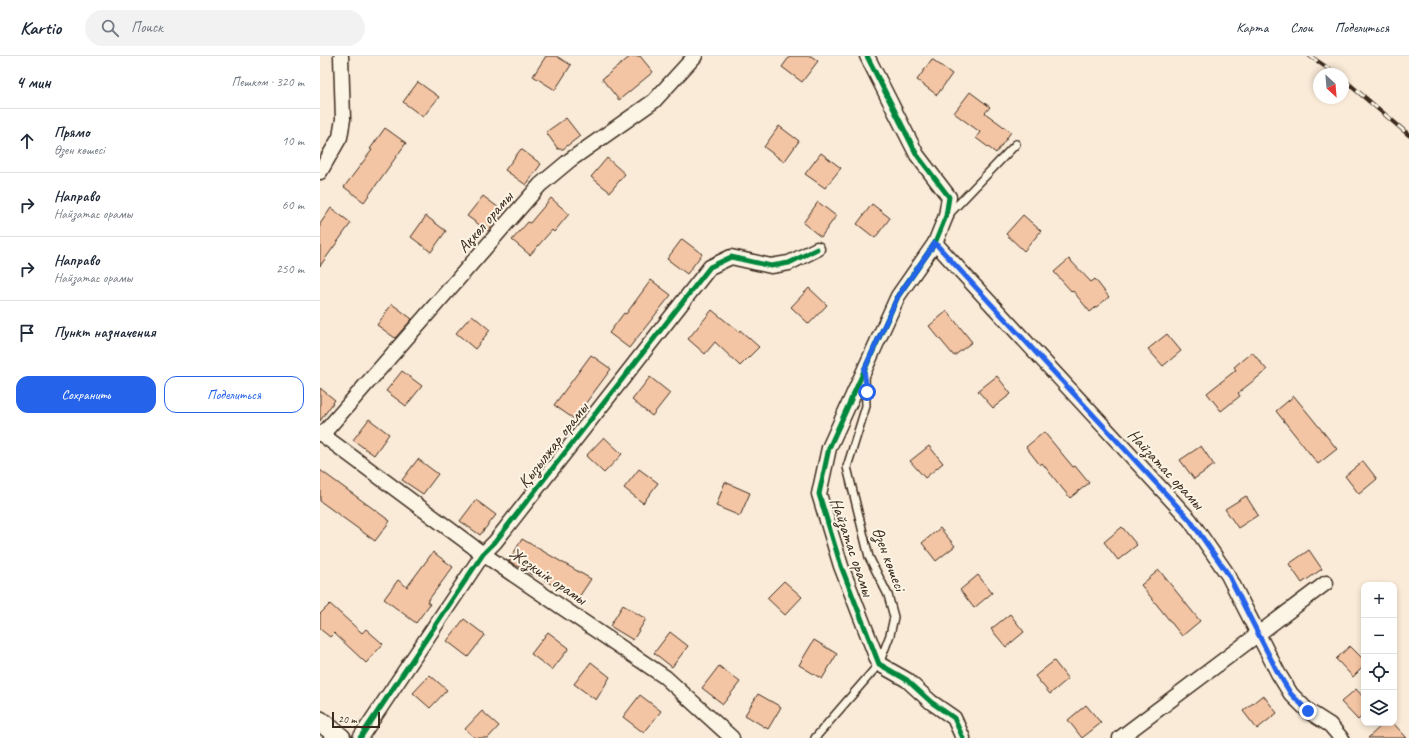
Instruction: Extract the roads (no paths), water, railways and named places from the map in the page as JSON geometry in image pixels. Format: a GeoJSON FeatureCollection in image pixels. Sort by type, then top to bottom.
{"type":"FeatureCollection","features":[{"type":"Feature","properties":{"kind":"main road"},"geometry":{"type":"LineString","coordinates":[[320,721],[341,738]]}},
{"type":"Feature","properties":{"kind":"street"},"geometry":{"type":"LineString","coordinates":[[320,172],[340,137],[343,119],[341,56]]}},
{"type":"Feature","properties":{"kind":"street","name":"Ақкөл орамы"},"geometry":{"type":"LineString","coordinates":[[321,434],[540,185],[570,160],[654,102],[695,56]]}},
{"type":"Feature","properties":{"kind":"street","name":"Найзатас орамы"},"geometry":{"type":"LineString","coordinates":[[867,56],[917,155],[949,197],[946,216],[935,243],[898,296],[828,448],[819,494],[841,566],[878,664]]}},
{"type":"Feature","properties":{"kind":"street","name":"Найзатас орамы"},"geometry":{"type":"LineString","coordinates":[[935,243],[1190,520],[1228,574],[1257,634],[1291,694],[1308,711],[1330,725],[1341,738]]}},
{"type":"Feature","properties":{"kind":"street","name":"Қызылжар орамы"},"geometry":{"type":"LineString","coordinates":[[360,738],[483,554],[495,542],[710,267],[732,257],[771,266],[789,263],[817,249]]}},
{"type":"Feature","properties":{"kind":"street","name":"Жезкиік орамы"},"geometry":{"type":"LineString","coordinates":[[321,434],[483,554],[665,677],[732,738]]}},
{"type":"Feature","properties":{"kind":"street"},"geometry":{"type":"LineString","coordinates":[[1120,738],[1326,583]]}},
{"type":"Feature","properties":{"kind":"street"},"geometry":{"type":"LineString","coordinates":[[878,664],[907,680],[930,702],[954,718],[963,738]]}},
{"type":"Feature","properties":{"kind":"lane"},"geometry":{"type":"LineString","coordinates":[[946,216],[1016,144]]}},
{"type":"Feature","properties":{"kind":"lane","name":"Өзен көшесі"},"geometry":{"type":"LineString","coordinates":[[815,738],[878,664],[890,635],[894,617],[888,595],[869,558],[847,467],[866,406],[867,392],[864,370]]}},
{"type":"Feature","properties":{"kind":"railway"},"geometry":{"type":"LineString","coordinates":[[1310,56],[1327,68]]}},
{"type":"Feature","properties":{"kind":"railway"},"geometry":{"type":"LineString","coordinates":[[1349,84],[1409,135]]}}]}
